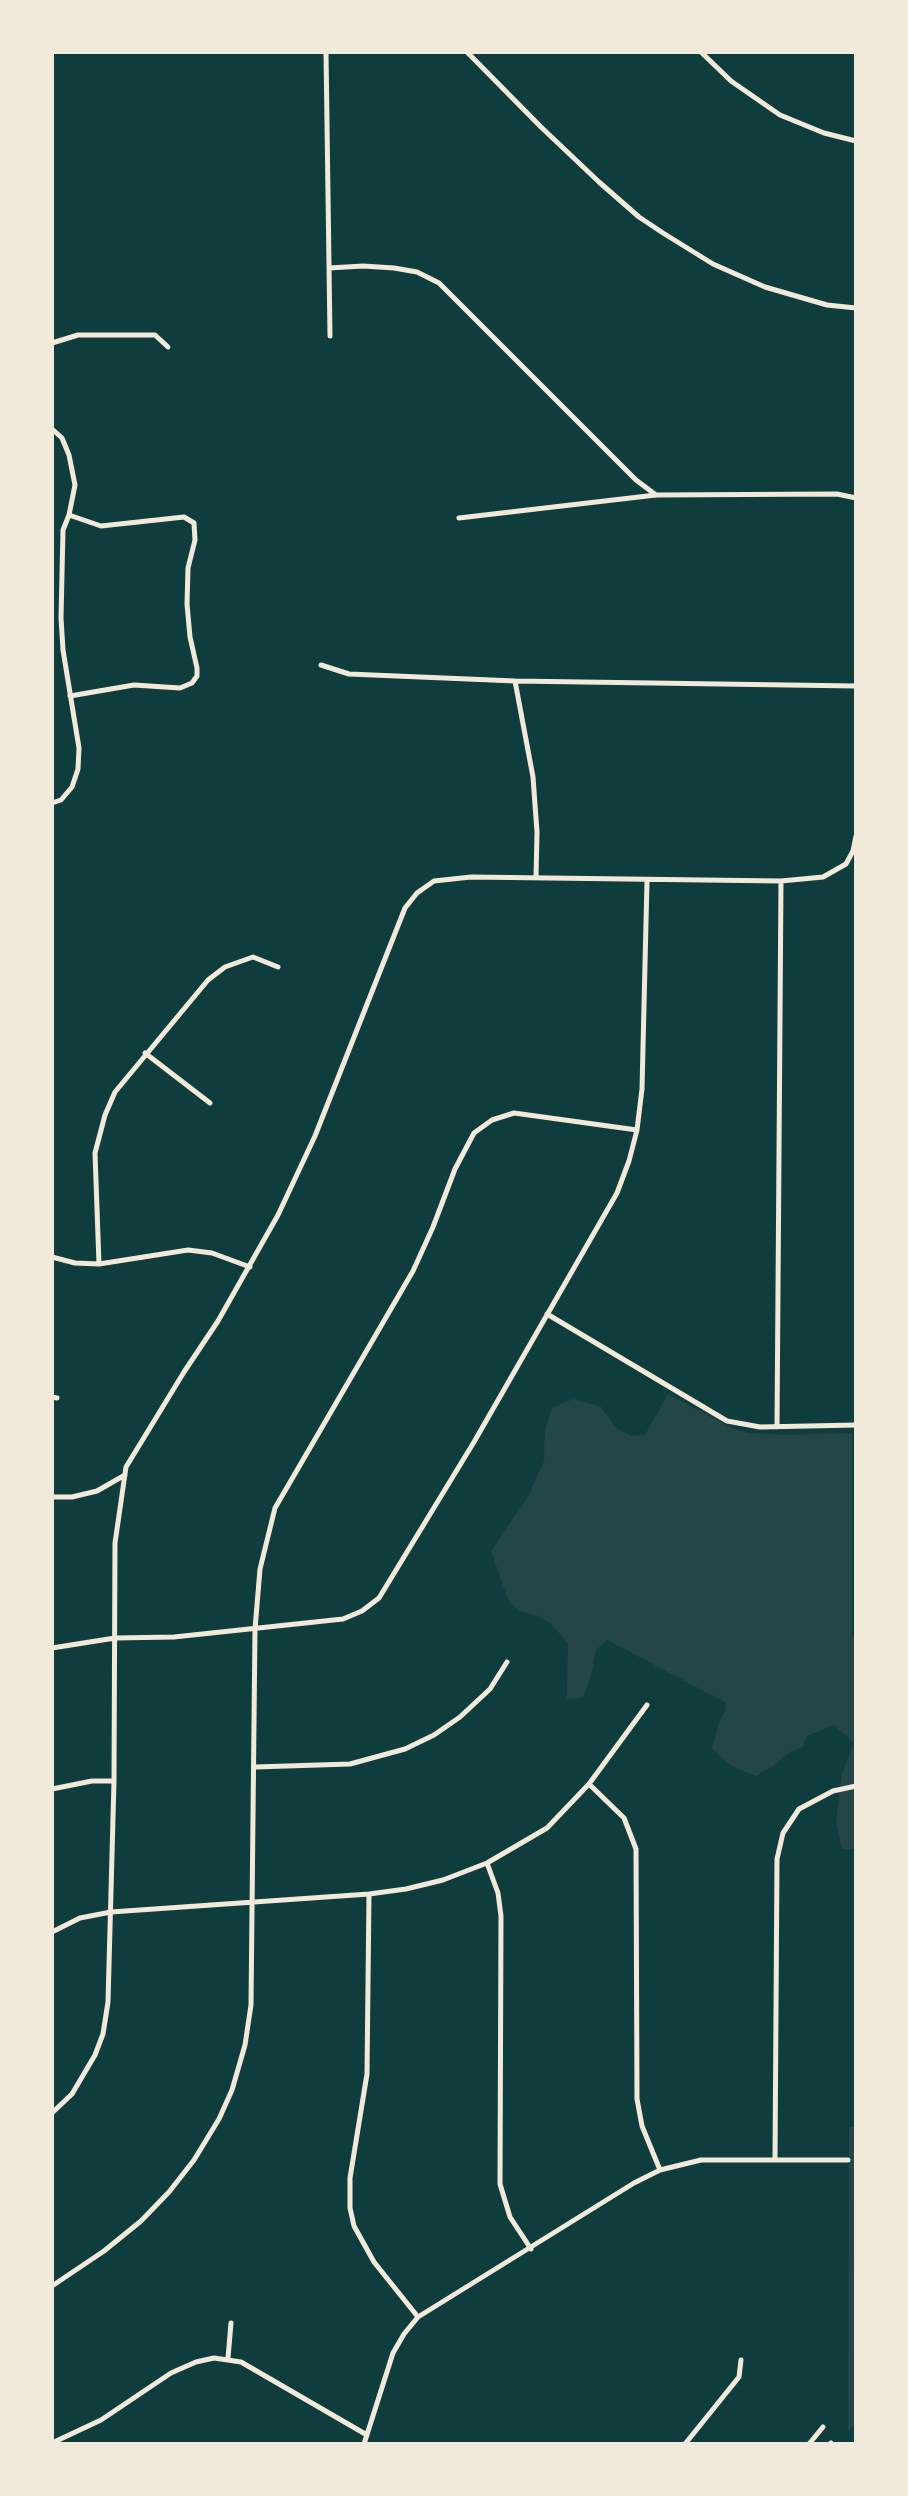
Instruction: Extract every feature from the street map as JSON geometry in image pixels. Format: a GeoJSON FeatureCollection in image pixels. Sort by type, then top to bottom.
{"type":"FeatureCollection","features":[{"type":"Feature","properties":{"kind":"street"},"geometry":{"type":"LineString","coordinates":[[326,52],[330,336]]}},
{"type":"Feature","properties":{"kind":"street"},"geometry":{"type":"LineString","coordinates":[[467,52],[599,182],[639,217],[663,233],[713,264],[765,287],[827,305],[856,308]]}},
{"type":"Feature","properties":{"kind":"street"},"geometry":{"type":"LineString","coordinates":[[701,52],[731,82],[780,115],[824,133],[856,141]]}},
{"type":"Feature","properties":{"kind":"street"},"geometry":{"type":"LineString","coordinates":[[329,268],[394,268],[417,272],[439,283],[636,480],[656,495]]}},
{"type":"Feature","properties":{"kind":"street"},"geometry":{"type":"LineString","coordinates":[[52,343],[78,335],[155,335],[167,347]]}},
{"type":"Feature","properties":{"kind":"street"},"geometry":{"type":"LineString","coordinates":[[52,429],[62,438],[75,485],[69,516],[63,530],[63,650],[79,748],[78,769],[72,787],[61,800],[52,803]]}},
{"type":"Feature","properties":{"kind":"street"},"geometry":{"type":"LineString","coordinates":[[459,518],[656,495],[837,494],[856,498]]}},
{"type":"Feature","properties":{"kind":"street"},"geometry":{"type":"LineString","coordinates":[[69,516],[101,526],[184,517],[194,523],[195,540],[188,568],[187,604],[190,637],[197,668],[197,676],[192,683],[180,688],[134,685],[70,696]]}},
{"type":"Feature","properties":{"kind":"street"},"geometry":{"type":"LineString","coordinates":[[52,581],[62,582]]}},
{"type":"Feature","properties":{"kind":"street"},"geometry":{"type":"LineString","coordinates":[[321,665],[349,674],[515,681],[856,686]]}},
{"type":"Feature","properties":{"kind":"street"},"geometry":{"type":"LineString","coordinates":[[515,681],[533,777],[537,832],[536,878]]}},
{"type":"Feature","properties":{"kind":"street"},"geometry":{"type":"LineString","coordinates":[[52,2113],[72,2094],[85,2075],[103,2034],[108,2003],[114,1781],[115,1542],[127,1467],[250,1267],[315,1136],[405,908],[417,893],[434,881],[471,877],[781,881],[823,877],[846,864],[853,851],[856,836]]}},
{"type":"Feature","properties":{"kind":"street"},"geometry":{"type":"LineString","coordinates":[[52,1648],[115,1638],[174,1637],[343,1619],[362,1611],[379,1598],[474,1442],[617,1193],[637,1130],[642,1089],[647,881]]}},
{"type":"Feature","properties":{"kind":"street"},"geometry":{"type":"LineString","coordinates":[[777,1427],[781,881]]}},
{"type":"Feature","properties":{"kind":"street"},"geometry":{"type":"LineString","coordinates":[[99,1264],[95,1153],[104,1115],[115,1091],[195,994],[225,967],[253,957],[278,968]]}},
{"type":"Feature","properties":{"kind":"street"},"geometry":{"type":"LineString","coordinates":[[145,1053],[210,1103]]}},
{"type":"Feature","properties":{"kind":"street"},"geometry":{"type":"LineString","coordinates":[[52,2286],[104,2251],[141,2221],[169,2192],[194,2160],[219,2119],[232,2090],[245,2045],[251,2005],[254,1903],[255,1629],[260,1569],[275,1508],[413,1271],[455,1169],[474,1133],[492,1120],[514,1113],[637,1130]]}},
{"type":"Feature","properties":{"kind":"street"},"geometry":{"type":"LineString","coordinates":[[52,1257],[75,1263],[99,1264],[188,1250],[212,1253],[250,1267]]}},
{"type":"Feature","properties":{"kind":"street"},"geometry":{"type":"LineString","coordinates":[[547,1314],[727,1421],[743,1426],[856,1425]]}},
{"type":"Feature","properties":{"kind":"street"},"geometry":{"type":"LineString","coordinates":[[52,1497],[72,1497],[97,1491],[118,1476],[125,1475]]}},
{"type":"Feature","properties":{"kind":"street"},"geometry":{"type":"LineString","coordinates":[[255,1767],[350,1764],[405,1749],[434,1735],[460,1717],[490,1689],[507,1662]]}},
{"type":"Feature","properties":{"kind":"street"},"geometry":{"type":"LineString","coordinates":[[52,1931],[80,1918],[111,1912],[369,1894],[443,1880],[487,1863],[547,1828],[589,1784],[647,1705]]}},
{"type":"Feature","properties":{"kind":"street"},"geometry":{"type":"LineString","coordinates":[[52,1789],[92,1781],[114,1781]]}},
{"type":"Feature","properties":{"kind":"street"},"geometry":{"type":"LineString","coordinates":[[589,1784],[624,1818],[636,1849],[636,2099],[642,2126],[660,2170]]}},
{"type":"Feature","properties":{"kind":"street"},"geometry":{"type":"LineString","coordinates":[[775,2160],[777,1859],[786,1826],[799,1809],[833,1791],[856,1786]]}},
{"type":"Feature","properties":{"kind":"street"},"geometry":{"type":"LineString","coordinates":[[487,1863],[498,1893],[501,1916],[500,2184],[510,2217],[531,2249]]}},
{"type":"Feature","properties":{"kind":"street"},"geometry":{"type":"LineString","coordinates":[[369,1894],[367,2074],[350,2178],[350,2208],[355,2226],[374,2262],[418,2317]]}},
{"type":"Feature","properties":{"kind":"street"},"geometry":{"type":"LineString","coordinates":[[364,2444],[393,2353],[418,2317],[634,2183],[660,2170],[701,2160],[848,2160]]}},
{"type":"Feature","properties":{"kind":"street"},"geometry":{"type":"LineString","coordinates":[[228,2358],[231,2323]]}},
{"type":"Feature","properties":{"kind":"street"},"geometry":{"type":"LineString","coordinates":[[52,2443],[101,2420],[171,2373],[196,2362],[214,2358],[241,2362],[367,2435]]}},
{"type":"Feature","properties":{"kind":"street"},"geometry":{"type":"LineString","coordinates":[[685,2444],[739,2377],[741,2360]]}},
{"type":"Feature","properties":{"kind":"street"},"geometry":{"type":"LineString","coordinates":[[808,2444],[823,2427]]}},
{"type":"Feature","properties":{"kind":"shaded area"},"geometry":{"type":"Polygon","coordinates":[[[668,1394],[734,1429],[750,1433],[852,1433],[855,1849],[842,1849],[836,1822],[842,1773],[854,1743],[834,1725],[807,1736],[803,1747],[790,1752],[756,1776],[732,1766],[712,1749],[720,1719],[726,1710],[725,1702],[607,1640],[596,1650],[583,1698],[567,1699],[568,1644],[552,1624],[538,1616],[519,1611],[509,1602],[491,1551],[528,1497],[544,1461],[545,1430],[552,1408],[573,1399],[601,1407],[616,1428],[631,1436],[645,1435],[668,1394]]]}},
{"type":"Feature","properties":{"kind":"shaded area"},"geometry":{"type":"Polygon","coordinates":[[[849,2127],[855,2127],[856,2423],[848,2432],[849,2127]]]}}]}
